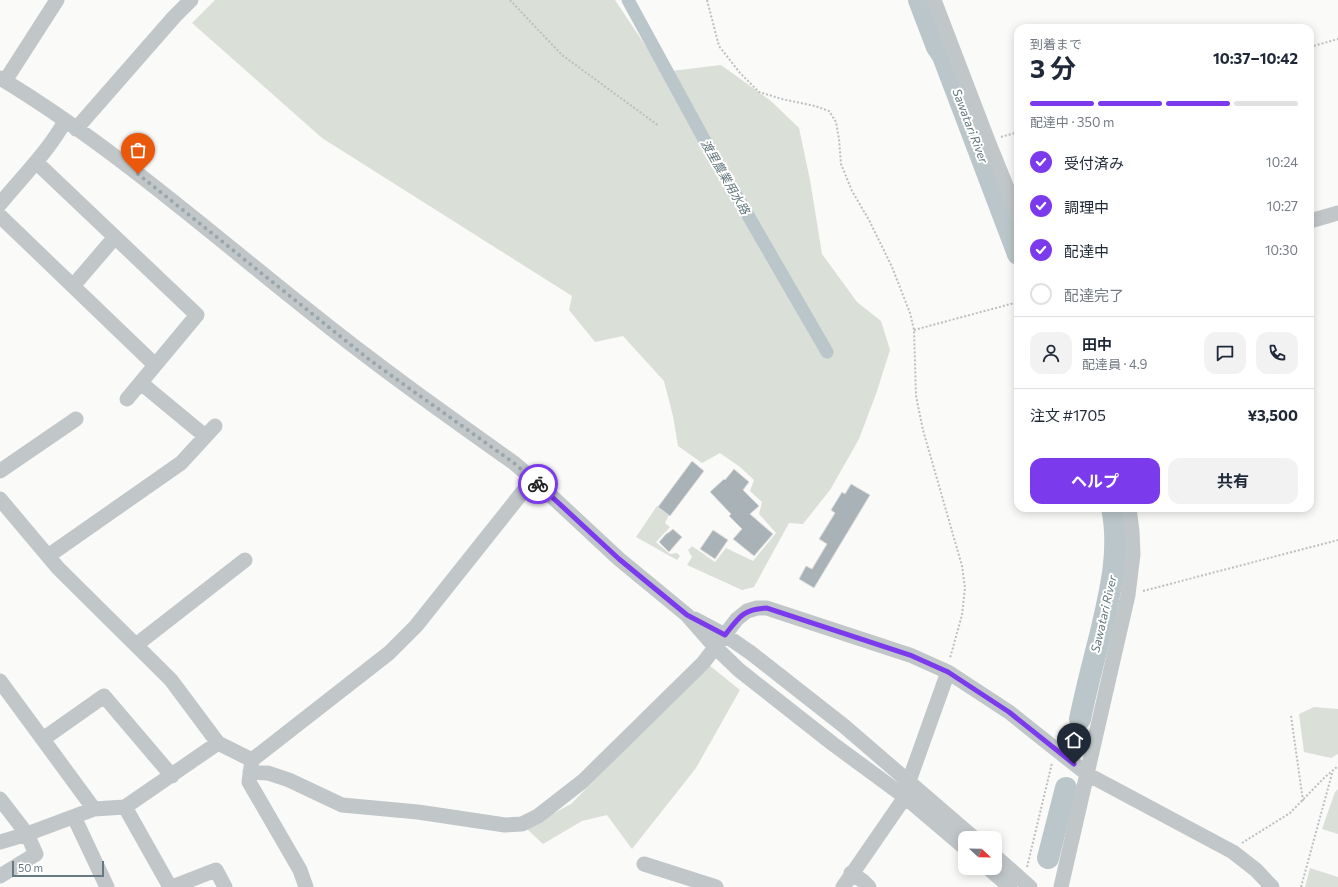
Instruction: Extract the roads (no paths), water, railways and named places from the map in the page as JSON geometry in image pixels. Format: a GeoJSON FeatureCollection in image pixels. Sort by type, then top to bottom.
{"type":"FeatureCollection","features":[{"type":"Feature","properties":{"kind":"street"},"geometry":{"type":"LineString","coordinates":[[57,0],[2,80],[71,125],[146,181],[371,361],[514,463],[619,559],[687,615],[715,647],[746,675],[833,744],[905,797],[958,842]]}},
{"type":"Feature","properties":{"kind":"street"},"geometry":{"type":"LineString","coordinates":[[0,204],[5,187],[36,162],[59,132],[71,125],[191,0]]}},
{"type":"Feature","properties":{"kind":"street"},"geometry":{"type":"LineString","coordinates":[[934,0],[1014,205]]}},
{"type":"Feature","properties":{"kind":"street"},"geometry":{"type":"LineString","coordinates":[[36,162],[197,315],[127,399]]}},
{"type":"Feature","properties":{"kind":"street"},"geometry":{"type":"LineString","coordinates":[[1314,220],[1338,213]]}},
{"type":"Feature","properties":{"kind":"street"},"geometry":{"type":"LineString","coordinates":[[0,216],[155,365]]}},
{"type":"Feature","properties":{"kind":"street"},"geometry":{"type":"LineString","coordinates":[[73,286],[115,237]]}},
{"type":"Feature","properties":{"kind":"street"},"geometry":{"type":"LineString","coordinates":[[48,556],[182,463],[210,431],[141,383]]}},
{"type":"Feature","properties":{"kind":"street"},"geometry":{"type":"LineString","coordinates":[[0,471],[76,419]]}},
{"type":"Feature","properties":{"kind":"street"},"geometry":{"type":"LineString","coordinates":[[306,887],[300,870],[249,782],[250,766],[389,653],[416,626],[533,479]]}},
{"type":"Feature","properties":{"kind":"street"},"geometry":{"type":"LineString","coordinates":[[0,499],[58,568],[171,680],[218,743],[250,766],[289,780],[342,805],[418,812],[504,825],[522,824],[538,816],[583,781],[703,663],[737,619],[747,611],[757,608],[767,608],[910,655],[946,671],[1009,712],[1087,774],[1233,852],[1256,870],[1272,887]]}},
{"type":"Feature","properties":{"kind":"street"},"geometry":{"type":"LineString","coordinates":[[1061,887],[1128,595],[1133,554],[1130,512]]}},
{"type":"Feature","properties":{"kind":"street"},"geometry":{"type":"LineString","coordinates":[[136,645],[245,560]]}},
{"type":"Feature","properties":{"kind":"street"},"geometry":{"type":"LineString","coordinates":[[687,615],[725,635],[751,652],[844,726],[966,831]]}},
{"type":"Feature","properties":{"kind":"street"},"geometry":{"type":"LineString","coordinates":[[909,781],[946,671]]}},
{"type":"Feature","properties":{"kind":"street"},"geometry":{"type":"LineString","coordinates":[[0,681],[94,809]]}},
{"type":"Feature","properties":{"kind":"street"},"geometry":{"type":"LineString","coordinates":[[43,739],[104,696],[172,776]]}},
{"type":"Feature","properties":{"kind":"street"},"geometry":{"type":"LineString","coordinates":[[0,842],[27,834],[94,809],[125,808],[218,743]]}},
{"type":"Feature","properties":{"kind":"street"},"geometry":{"type":"LineString","coordinates":[[843,887],[851,873],[905,797]]}},
{"type":"Feature","properties":{"kind":"street"},"geometry":{"type":"LineString","coordinates":[[0,799],[27,834],[36,854],[0,876]]}},
{"type":"Feature","properties":{"kind":"street"},"geometry":{"type":"LineString","coordinates":[[125,808],[171,887],[216,870],[225,887]]}},
{"type":"Feature","properties":{"kind":"street"},"geometry":{"type":"LineString","coordinates":[[74,817],[107,887]]}},
{"type":"Feature","properties":{"kind":"street"},"geometry":{"type":"LineString","coordinates":[[1002,862],[1030,887]]}},
{"type":"Feature","properties":{"kind":"street"},"geometry":{"type":"LineString","coordinates":[[644,864],[716,887]]}},
{"type":"Feature","properties":{"kind":"street"},"geometry":{"type":"LineString","coordinates":[[851,873],[869,887]]}},
{"type":"Feature","properties":{"kind":"street"},"geometry":{"type":"LineString","coordinates":[[996,875],[1010,887]]}},
{"type":"Feature","properties":{"kind":"waterway","name":"渡里農業用水路"},"geometry":{"type":"LineString","coordinates":[[628,0],[705,141],[827,352]]}},
{"type":"Feature","properties":{"kind":"waterway","name":"Sawatari River"},"geometry":{"type":"LineString","coordinates":[[919,0],[937,47],[943,56],[1014,243]]}},
{"type":"Feature","properties":{"kind":"waterway","name":"Sawatari River"},"geometry":{"type":"LineString","coordinates":[[1080,719],[1111,588],[1115,556],[1112,512]]}},
{"type":"Feature","properties":{"kind":"waterway","name":"Sawatari River"},"geometry":{"type":"LineString","coordinates":[[1048,858],[1066,788]]}}]}
